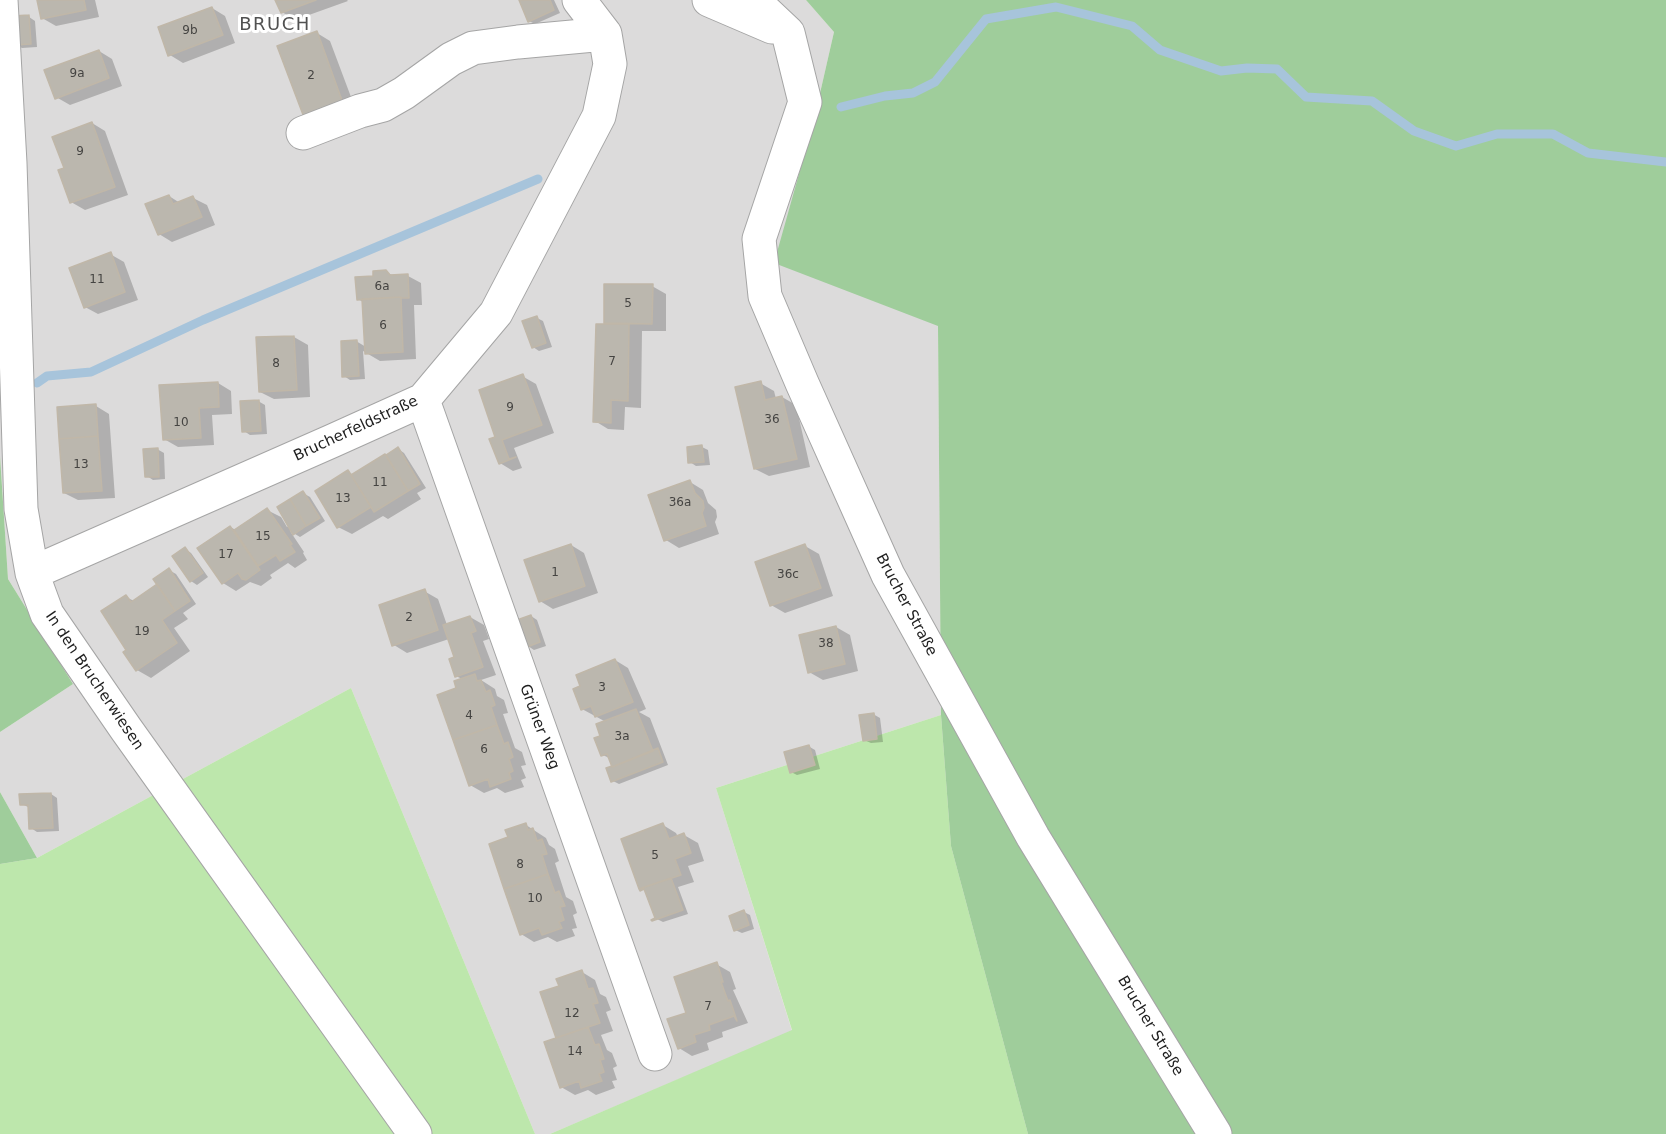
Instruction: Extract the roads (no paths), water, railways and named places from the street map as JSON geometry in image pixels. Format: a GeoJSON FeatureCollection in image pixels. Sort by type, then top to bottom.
{"type":"FeatureCollection","features":[{"type":"Feature","properties":{"kind":"street","name":"In den Brucherwiesen"},"geometry":{"type":"LineString","coordinates":[[1,0],[10,163],[21,509],[32,573],[47,614],[415,1134]]}},
{"type":"Feature","properties":{"kind":"street","name":"Brucherfeldstraße"},"geometry":{"type":"LineString","coordinates":[[32,573],[423,400],[496,313],[598,116],[610,64],[605,34],[579,0]]}},
{"type":"Feature","properties":{"kind":"street"},"geometry":{"type":"LineString","coordinates":[[709,0],[788,33]]}},
{"type":"Feature","properties":{"kind":"street"},"geometry":{"type":"LineString","coordinates":[[753,0],[788,33]]}},
{"type":"Feature","properties":{"kind":"street","name":"Brucher Straße"},"geometry":{"type":"LineString","coordinates":[[788,33],[805,102],[759,239],[765,296],[888,575],[1033,837],[1215,1134]]}},
{"type":"Feature","properties":{"kind":"street"},"geometry":{"type":"LineString","coordinates":[[303,133],[360,111],[383,105],[404,93],[451,59],[473,48],[605,34]]}},
{"type":"Feature","properties":{"kind":"street","name":"Grüner Weg"},"geometry":{"type":"LineString","coordinates":[[423,400],[655,1054]]}},
{"type":"Feature","properties":{"kind":"waterway"},"geometry":{"type":"LineString","coordinates":[[841,107],[885,96],[913,93],[935,82],[986,19],[1056,7],[1132,26],[1160,50],[1221,71],[1247,68],[1277,69],[1306,97],[1372,101],[1414,131],[1456,146],[1497,134],[1553,134],[1588,153],[1666,162]]}},
{"type":"Feature","properties":{"kind":"waterway"},"geometry":{"type":"LineString","coordinates":[[37,383],[47,376],[91,372],[203,320],[538,179]]}},
{"type":"Feature","properties":{"kind":"district","name":"BRUCH"},"geometry":{"type":"Point","coordinates":[275,25]}}]}
